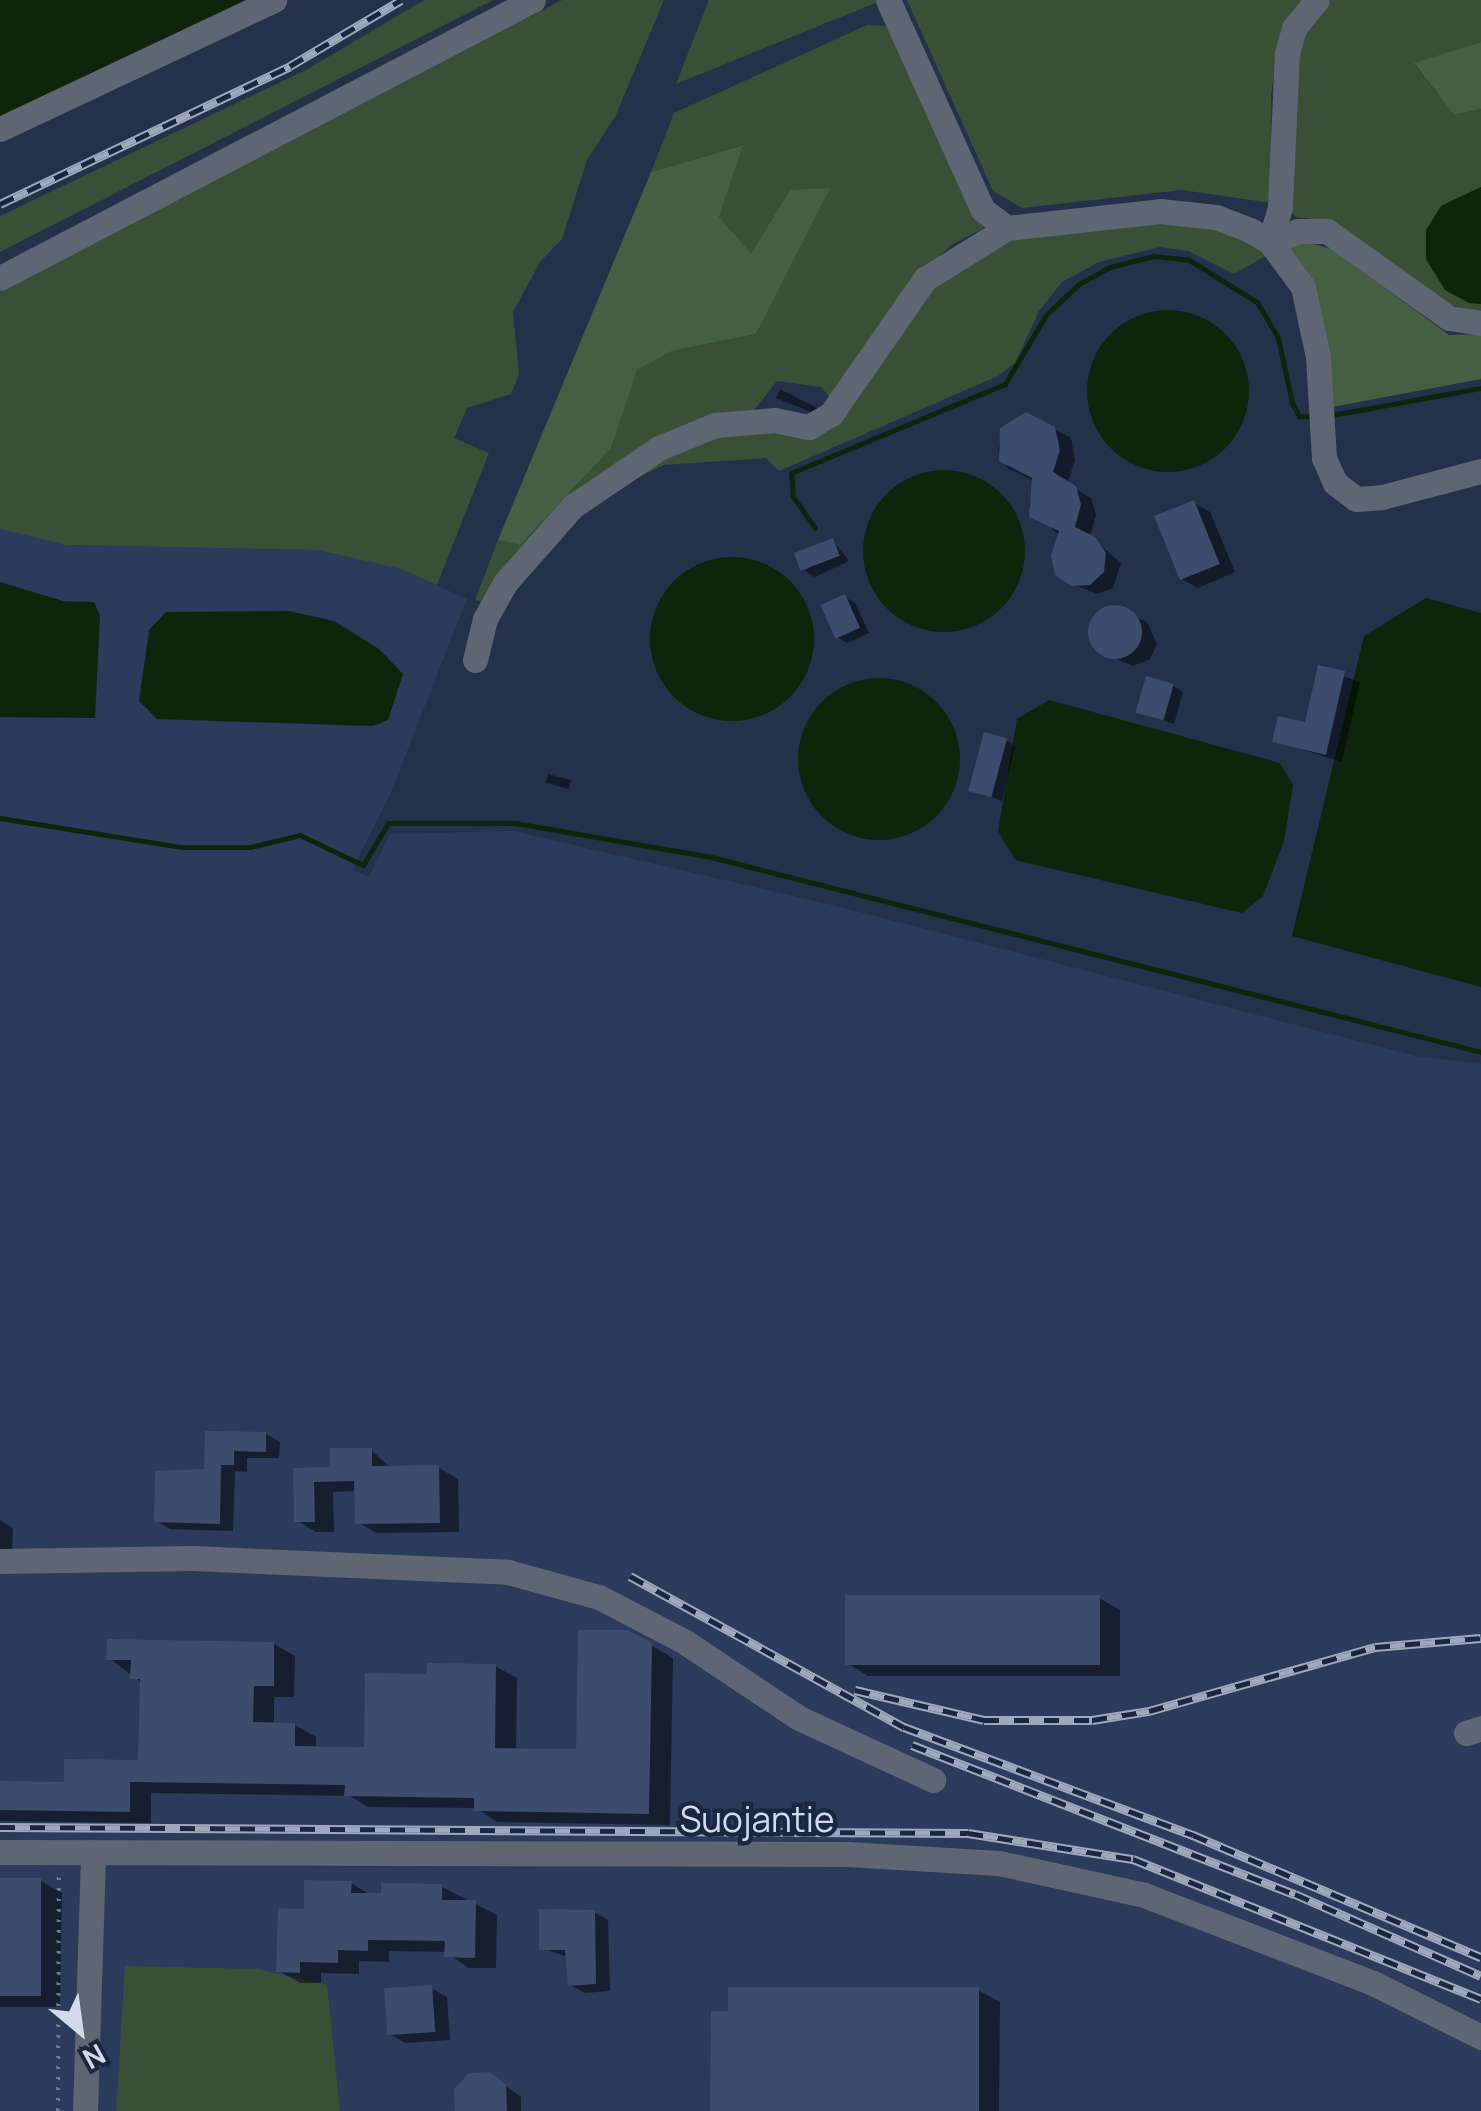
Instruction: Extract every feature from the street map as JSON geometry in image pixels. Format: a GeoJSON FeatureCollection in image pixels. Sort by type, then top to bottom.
{"type":"FeatureCollection","features":[{"type":"Feature","properties":{"kind":"lane"},"geometry":{"type":"LineString","coordinates":[[0,129],[274,0]]}},
{"type":"Feature","properties":{"kind":"lane"},"geometry":{"type":"LineString","coordinates":[[0,278],[533,0]]}},
{"type":"Feature","properties":{"kind":"lane"},"geometry":{"type":"LineString","coordinates":[[888,0],[983,210],[1007,228]]}},
{"type":"Feature","properties":{"kind":"lane"},"geometry":{"type":"LineString","coordinates":[[1270,242],[1280,206],[1287,54],[1294,28],[1316,0]]}},
{"type":"Feature","properties":{"kind":"lane"},"geometry":{"type":"LineString","coordinates":[[475,660],[485,619],[505,582],[573,506],[659,448],[715,425],[775,420],[810,427],[831,414],[886,343],[925,278],[1007,228],[1160,211],[1216,217],[1270,242],[1302,288],[1318,357],[1319,415],[1335,483],[1356,499],[1481,471]]}},
{"type":"Feature","properties":{"kind":"lane"},"geometry":{"type":"LineString","coordinates":[[1270,242],[1298,231],[1327,232],[1448,318],[1481,322]]}},
{"type":"Feature","properties":{"kind":"lane"},"geometry":{"type":"LineString","coordinates":[[0,1561],[193,1558],[508,1572],[599,1597],[685,1642],[799,1718],[934,1780]]}},
{"type":"Feature","properties":{"kind":"lane","name":"Suojantie"},"geometry":{"type":"LineString","coordinates":[[0,1852],[847,1854],[1056,1870],[1226,1924],[1373,1983],[1481,2038]]}},
{"type":"Feature","properties":{"kind":"lane"},"geometry":{"type":"LineString","coordinates":[[86,2111],[94,1852]]}},
{"type":"Feature","properties":{"kind":"path"},"geometry":{"type":"LineString","coordinates":[[58,2111],[59,1852]]}},
{"type":"Feature","properties":{"kind":"shaded area"},"geometry":{"type":"Polygon","coordinates":[[[0,0],[245,0],[0,117],[0,0]]]}},
{"type":"Feature","properties":{"kind":"shaded area"},"geometry":{"type":"Polygon","coordinates":[[[424,0],[493,0],[0,252],[0,216],[308,69],[424,0]]]}},
{"type":"Feature","properties":{"kind":"shaded area"},"geometry":{"type":"Polygon","coordinates":[[[562,0],[664,0],[616,115],[587,160],[562,239],[540,262],[513,312],[519,374],[511,394],[467,408],[454,438],[489,453],[437,585],[401,569],[318,550],[66,545],[0,529],[0,291],[562,0]]]}},
{"type":"Feature","properties":{"kind":"shaded area"},"geometry":{"type":"Polygon","coordinates":[[[709,0],[877,0],[878,2],[676,84],[709,0]]]}},
{"type":"Feature","properties":{"kind":"shaded area"},"geometry":{"type":"Polygon","coordinates":[[[907,0],[1305,0],[1281,32],[1271,95],[1272,203],[1182,190],[1022,208],[993,191],[907,0]]]}},
{"type":"Feature","properties":{"kind":"shaded area"},"geometry":{"type":"Polygon","coordinates":[[[1326,0],[1481,0],[1481,42],[1414,64],[1454,115],[1481,109],[1481,187],[1441,206],[1426,259],[1445,289],[1481,304],[1481,314],[1442,302],[1334,222],[1296,217],[1289,209],[1292,70],[1306,28],[1326,0]]]}},
{"type":"Feature","properties":{"kind":"shaded area"},"geometry":{"type":"Polygon","coordinates":[[[867,25],[890,26],[984,228],[951,245],[909,284],[834,402],[821,387],[777,381],[751,414],[645,448],[487,603],[475,600],[498,540],[520,545],[611,448],[636,370],[672,351],[757,334],[790,190],[751,253],[719,217],[742,145],[651,172],[674,113],[867,25]]]}},
{"type":"Feature","properties":{"kind":"shaded area"},"geometry":{"type":"Polygon","coordinates":[[[1481,42],[1481,109],[1454,115],[1414,63],[1481,42]]]}},
{"type":"Feature","properties":{"kind":"shaded area"},"geometry":{"type":"Polygon","coordinates":[[[743,145],[719,217],[751,253],[790,190],[830,188],[756,334],[672,351],[637,370],[611,448],[520,545],[498,540],[651,172],[743,145]]]}},
{"type":"Feature","properties":{"kind":"shaded area"},"geometry":{"type":"Polygon","coordinates":[[[1481,187],[1481,304],[1469,303],[1445,290],[1426,259],[1426,230],[1441,206],[1481,187]]]}},
{"type":"Feature","properties":{"kind":"shaded area"},"geometry":{"type":"Polygon","coordinates":[[[1116,222],[1210,224],[1271,253],[1234,274],[1188,251],[1160,247],[1099,262],[1062,282],[1039,311],[1015,363],[998,376],[779,471],[766,458],[664,465],[595,498],[651,461],[744,427],[804,436],[913,300],[999,238],[1116,222]]]}},
{"type":"Feature","properties":{"kind":"shaded area"},"geometry":{"type":"Polygon","coordinates":[[[1301,241],[1332,249],[1449,335],[1481,334],[1481,379],[1332,407],[1318,302],[1288,245],[1301,241]]]}},
{"type":"Feature","properties":{"kind":"shaded area"},"geometry":{"type":"Polygon","coordinates":[[[1168,310],[1199,316],[1225,334],[1243,360],[1249,391],[1243,422],[1225,448],[1199,466],[1168,472],[1137,466],[1111,448],[1093,422],[1087,391],[1093,360],[1111,334],[1137,316],[1168,310]]]}},
{"type":"Feature","properties":{"kind":"shaded area"},"geometry":{"type":"Polygon","coordinates":[[[944,470],[975,476],[1001,494],[1019,520],[1025,551],[1019,582],[1001,608],[975,626],[944,632],[913,626],[887,608],[869,582],[863,551],[869,520],[887,494],[913,476],[944,470]]]}},
{"type":"Feature","properties":{"kind":"shaded area"},"geometry":{"type":"Polygon","coordinates":[[[0,529],[66,545],[318,550],[401,569],[467,599],[391,792],[352,870],[369,877],[390,834],[513,831],[836,906],[1416,1056],[1481,1064],[1481,2111],[0,2111],[0,529]]]}},
{"type":"Feature","properties":{"kind":"shaded area"},"geometry":{"type":"Polygon","coordinates":[[[732,557],[763,563],[790,581],[808,608],[814,639],[808,670],[790,697],[763,715],[732,721],[701,715],[674,697],[656,670],[650,639],[656,608],[674,581],[701,563],[732,557]]]}},
{"type":"Feature","properties":{"kind":"shaded area"},"geometry":{"type":"Polygon","coordinates":[[[0,582],[63,601],[94,602],[100,616],[95,718],[0,717],[0,582]]]}},
{"type":"Feature","properties":{"kind":"shaded area"},"geometry":{"type":"Polygon","coordinates":[[[1426,598],[1481,613],[1481,987],[1292,936],[1364,636],[1426,598]]]}},
{"type":"Feature","properties":{"kind":"shaded area"},"geometry":{"type":"Polygon","coordinates":[[[289,611],[334,621],[379,649],[403,674],[388,720],[373,726],[157,719],[139,701],[149,630],[166,612],[289,611]]]}},
{"type":"Feature","properties":{"kind":"shaded area"},"geometry":{"type":"Polygon","coordinates":[[[879,678],[910,685],[936,702],[953,728],[960,759],[953,790],[936,816],[910,833],[879,840],[848,833],[822,816],[805,790],[798,759],[805,728],[822,702],[848,685],[879,678]]]}},
{"type":"Feature","properties":{"kind":"shaded area"},"geometry":{"type":"Polygon","coordinates":[[[1049,700],[1280,763],[1293,785],[1284,841],[1263,896],[1242,913],[1015,860],[998,831],[1017,719],[1049,700]]]}},
{"type":"Feature","properties":{"kind":"shaded area"},"geometry":{"type":"Polygon","coordinates":[[[125,1966],[258,1969],[327,1985],[340,2111],[116,2111],[125,1966]]]}},
{"type":"Feature","properties":{"kind":"building"},"geometry":{"type":"Polygon","coordinates":[[[1026,412],[1055,427],[1060,450],[1053,472],[1076,486],[1081,505],[1075,527],[1095,537],[1106,553],[1104,572],[1090,585],[1071,586],[1055,575],[1051,556],[1059,531],[1029,517],[1032,478],[999,461],[1000,428],[1026,412]]]}},
{"type":"Feature","properties":{"kind":"building"},"geometry":{"type":"Polygon","coordinates":[[[1194,500],[1220,564],[1180,580],[1154,516],[1194,500]]]}},
{"type":"Feature","properties":{"kind":"building"},"geometry":{"type":"Polygon","coordinates":[[[833,538],[840,556],[801,571],[794,553],[833,538]]]}},
{"type":"Feature","properties":{"kind":"building"},"geometry":{"type":"Polygon","coordinates":[[[845,594],[860,628],[835,639],[820,605],[845,594]]]}},
{"type":"Feature","properties":{"kind":"building"},"geometry":{"type":"Polygon","coordinates":[[[1115,605],[1134,613],[1142,632],[1134,651],[1115,659],[1096,651],[1088,632],[1096,613],[1115,605]]]}},
{"type":"Feature","properties":{"kind":"building"},"geometry":{"type":"Polygon","coordinates":[[[1318,665],[1345,671],[1326,755],[1272,742],[1278,716],[1305,722],[1318,665]]]}},
{"type":"Feature","properties":{"kind":"building"},"geometry":{"type":"Polygon","coordinates":[[[1146,676],[1174,684],[1163,721],[1136,713],[1146,676]]]}},
{"type":"Feature","properties":{"kind":"building"},"geometry":{"type":"Polygon","coordinates":[[[984,732],[1007,738],[991,797],[968,791],[984,732]]]}},
{"type":"Feature","properties":{"kind":"building"},"geometry":{"type":"Polygon","coordinates":[[[205,1431],[266,1432],[266,1452],[234,1451],[234,1465],[221,1465],[220,1524],[154,1522],[155,1471],[204,1469],[205,1431]]]}},
{"type":"Feature","properties":{"kind":"building"},"geometry":{"type":"Polygon","coordinates":[[[330,1448],[372,1448],[372,1466],[439,1465],[440,1523],[355,1524],[354,1481],[314,1482],[315,1522],[294,1522],[293,1468],[330,1467],[330,1448]]]}},
{"type":"Feature","properties":{"kind":"building"},"geometry":{"type":"Polygon","coordinates":[[[845,1595],[1100,1595],[1100,1665],[845,1665],[845,1595]]]}},
{"type":"Feature","properties":{"kind":"building"},"geometry":{"type":"Polygon","coordinates":[[[578,1630],[628,1630],[652,1643],[649,1814],[474,1811],[474,1798],[344,1796],[345,1785],[130,1782],[130,1812],[0,1810],[0,1781],[64,1782],[64,1759],[138,1760],[140,1679],[130,1679],[131,1660],[106,1660],[107,1639],[274,1642],[274,1686],[254,1686],[253,1722],[295,1723],[295,1746],[364,1747],[365,1673],[426,1674],[427,1663],[496,1664],[495,1748],[576,1749],[578,1630]]]}},
{"type":"Feature","properties":{"kind":"building"},"geometry":{"type":"Polygon","coordinates":[[[0,1878],[41,1878],[41,1996],[0,1996],[0,1878]]]}},
{"type":"Feature","properties":{"kind":"building"},"geometry":{"type":"Polygon","coordinates":[[[304,1880],[352,1881],[351,1893],[381,1893],[381,1883],[442,1884],[442,1900],[476,1900],[475,1958],[444,1957],[445,1941],[368,1940],[368,1951],[338,1950],[338,1963],[300,1962],[300,1973],[276,1972],[278,1908],[304,1909],[304,1880]]]}},
{"type":"Feature","properties":{"kind":"building"},"geometry":{"type":"Polygon","coordinates":[[[539,1909],[595,1910],[596,1984],[568,1986],[565,1950],[539,1950],[539,1909]]]}},
{"type":"Feature","properties":{"kind":"building"},"geometry":{"type":"Polygon","coordinates":[[[432,1985],[435,2032],[387,2035],[384,1988],[432,1985]]]}},
{"type":"Feature","properties":{"kind":"building"},"geometry":{"type":"Polygon","coordinates":[[[728,1987],[979,1987],[979,2111],[710,2111],[711,2011],[728,2011],[728,1987]]]}},
{"type":"Feature","properties":{"kind":"building"},"geometry":{"type":"Polygon","coordinates":[[[490,2072],[506,2085],[507,2111],[455,2111],[454,2089],[469,2073],[490,2072]]]}},
{"type":"Feature","properties":{"kind":"waterway"},"geometry":{"type":"LineString","coordinates":[[815,528],[793,496],[791,473],[1005,384],[1046,315],[1079,284],[1110,267],[1153,256],[1189,260],[1257,302],[1278,338],[1292,403],[1299,416],[1316,416]]}},
{"type":"Feature","properties":{"kind":"waterway"},"geometry":{"type":"LineString","coordinates":[[1332,415],[1481,388]]}},
{"type":"Feature","properties":{"kind":"waterway"},"geometry":{"type":"LineString","coordinates":[[0,818],[182,847],[250,847],[300,835],[363,865],[388,823],[515,823],[707,856],[1481,1052]]}},
{"type":"Feature","properties":{"kind":"railway"},"geometry":{"type":"LineString","coordinates":[[0,204],[290,66],[401,0]]}},
{"type":"Feature","properties":{"kind":"railway"},"geometry":{"type":"LineString","coordinates":[[630,1576],[904,1727],[1193,1835],[1481,1957]]}},
{"type":"Feature","properties":{"kind":"railway"},"geometry":{"type":"LineString","coordinates":[[855,1690],[984,1720],[1092,1720],[1149,1711],[1375,1647],[1481,1638]]}},
{"type":"Feature","properties":{"kind":"railway"},"geometry":{"type":"LineString","coordinates":[[912,1745],[1295,1894],[1481,1976]]}},
{"type":"Feature","properties":{"kind":"railway"},"geometry":{"type":"LineString","coordinates":[[0,1827],[968,1833],[1133,1859],[1481,1999]]}}]}
